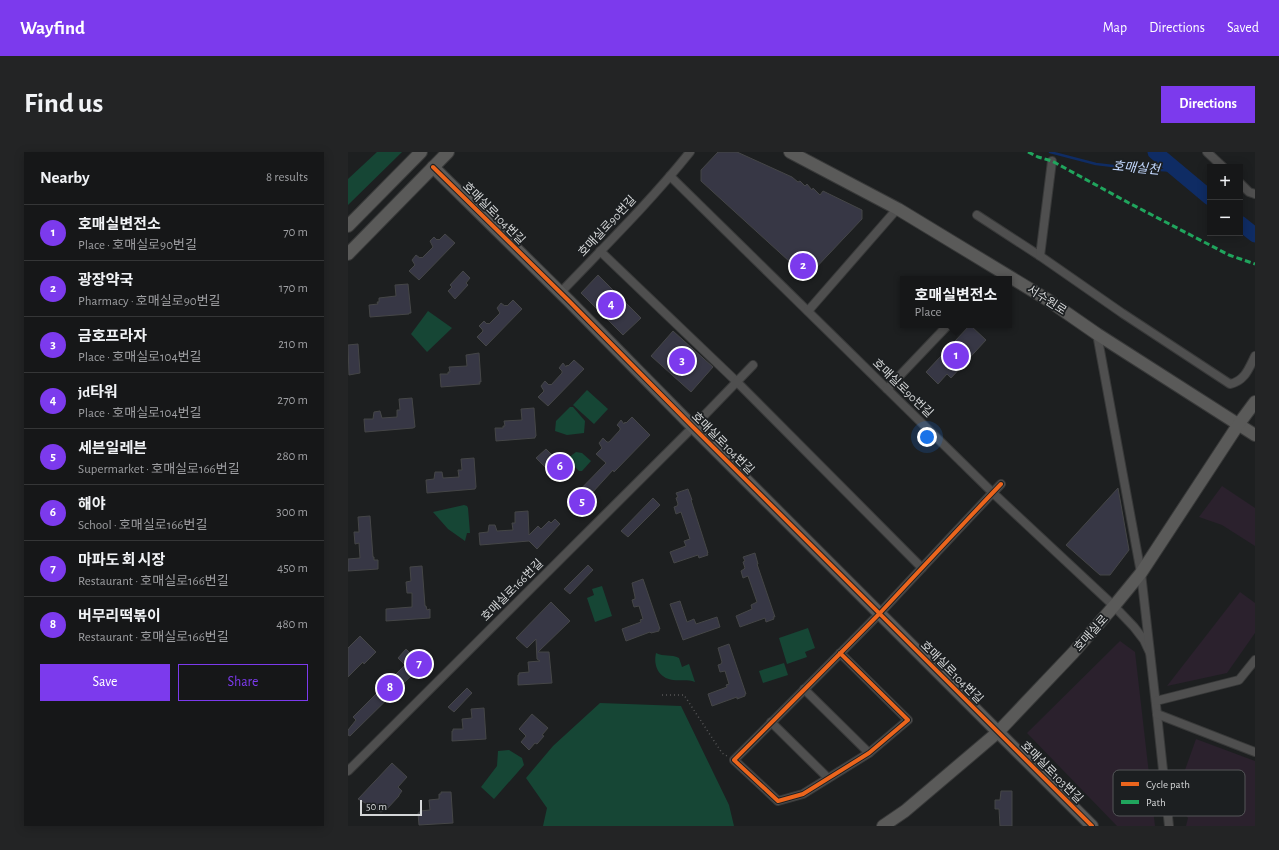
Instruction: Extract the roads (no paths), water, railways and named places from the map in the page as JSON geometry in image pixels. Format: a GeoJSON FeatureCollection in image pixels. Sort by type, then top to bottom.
{"type":"FeatureCollection","features":[{"type":"Feature","properties":{"kind":"street"},"geometry":{"type":"LineString","coordinates":[[348,226],[421,152]]}},
{"type":"Feature","properties":{"kind":"street"},"geometry":{"type":"LineString","coordinates":[[348,254],[448,152]]}},
{"type":"Feature","properties":{"kind":"street","name":"호매실로90번길"},"geometry":{"type":"LineString","coordinates":[[560,292],[670,176],[690,152]]}},
{"type":"Feature","properties":{"kind":"street","name":"서수원로"},"geometry":{"type":"LineString","coordinates":[[790,152],[897,208],[1009,276]]}},
{"type":"Feature","properties":{"kind":"street"},"geometry":{"type":"LineString","coordinates":[[1207,152],[1220,164]]}},
{"type":"Feature","properties":{"kind":"street"},"geometry":{"type":"LineString","coordinates":[[1040,256],[1052,157]]}},
{"type":"Feature","properties":{"kind":"street","name":"호매실로104번길"},"geometry":{"type":"LineString","coordinates":[[433,168],[560,292],[998,732]]}},
{"type":"Feature","properties":{"kind":"street","name":"호매실로90번길"},"geometry":{"type":"LineString","coordinates":[[670,176],[993,493],[1114,606],[1144,640],[1150,653]]}},
{"type":"Feature","properties":{"kind":"street"},"geometry":{"type":"LineString","coordinates":[[1243,186],[1249,192],[1255,194]]}},
{"type":"Feature","properties":{"kind":"street"},"geometry":{"type":"LineString","coordinates":[[808,311],[897,208]]}},
{"type":"Feature","properties":{"kind":"street"},"geometry":{"type":"LineString","coordinates":[[977,215],[1230,384],[1237,383],[1244,376],[1255,356]]}},
{"type":"Feature","properties":{"kind":"street"},"geometry":{"type":"LineString","coordinates":[[600,251],[737,382],[922,568]]}},
{"type":"Feature","properties":{"kind":"street","name":"서수원로"},"geometry":{"type":"LineString","coordinates":[[1012,278],[1255,435]]}},
{"type":"Feature","properties":{"kind":"street"},"geometry":{"type":"LineString","coordinates":[[888,389],[945,328]]}},
{"type":"Feature","properties":{"kind":"street"},"geometry":{"type":"LineString","coordinates":[[1097,334],[1141,573],[1163,770]]}},
{"type":"Feature","properties":{"kind":"street","name":"호매실로166번길"},"geometry":{"type":"LineString","coordinates":[[348,771],[693,427],[753,365]]}},
{"type":"Feature","properties":{"kind":"street","name":"호매실로"},"geometry":{"type":"LineString","coordinates":[[883,826],[905,811],[998,732],[1073,653],[1141,573],[1238,425],[1255,402]]}},
{"type":"Feature","properties":{"kind":"street"},"geometry":{"type":"LineString","coordinates":[[840,653],[908,720],[869,753],[803,794],[778,801],[734,760],[879,613],[1001,484]]}},
{"type":"Feature","properties":{"kind":"street"},"geometry":{"type":"LineString","coordinates":[[1156,701],[1240,680],[1254,662]]}},
{"type":"Feature","properties":{"kind":"street"},"geometry":{"type":"LineString","coordinates":[[804,689],[869,753]]}},
{"type":"Feature","properties":{"kind":"street"},"geometry":{"type":"LineString","coordinates":[[1157,714],[1255,752]]}},
{"type":"Feature","properties":{"kind":"street"},"geometry":{"type":"LineString","coordinates":[[771,722],[828,778]]}},
{"type":"Feature","properties":{"kind":"street","name":"호매실로103번길"},"geometry":{"type":"LineString","coordinates":[[998,732],[1092,826]]}},
{"type":"Feature","properties":{"kind":"street"},"geometry":{"type":"LineString","coordinates":[[1168,816],[1169,826]]}},
{"type":"Feature","properties":{"kind":"waterway","name":"호매실천"},"geometry":{"type":"LineString","coordinates":[[1050,152],[1096,164],[1176,171]]}},
{"type":"Feature","properties":{"kind":"waterway"},"geometry":{"type":"LineString","coordinates":[[1155,152],[1207,195]]}},
{"type":"Feature","properties":{"kind":"waterway"},"geometry":{"type":"LineString","coordinates":[[1243,225],[1255,235]]}},
{"type":"Feature","properties":{"kind":"place","name":"광장약국"},"geometry":{"type":"Point","coordinates":[803,266]}},
{"type":"Feature","properties":{"kind":"place","name":"jd타워"},"geometry":{"type":"Point","coordinates":[611,305]}},
{"type":"Feature","properties":{"kind":"place","name":"호매실변전소"},"geometry":{"type":"Point","coordinates":[956,356]}},
{"type":"Feature","properties":{"kind":"place","name":"금호프라자"},"geometry":{"type":"Point","coordinates":[682,361]}},
{"type":"Feature","properties":{"kind":"place","name":"해야"},"geometry":{"type":"Point","coordinates":[560,467]}},
{"type":"Feature","properties":{"kind":"place","name":"세븐일레븐"},"geometry":{"type":"Point","coordinates":[582,502]}},
{"type":"Feature","properties":{"kind":"place","name":"마파도 회 시장"},"geometry":{"type":"Point","coordinates":[419,664]}},
{"type":"Feature","properties":{"kind":"place","name":"버무리떡볶이"},"geometry":{"type":"Point","coordinates":[390,688]}}]}
